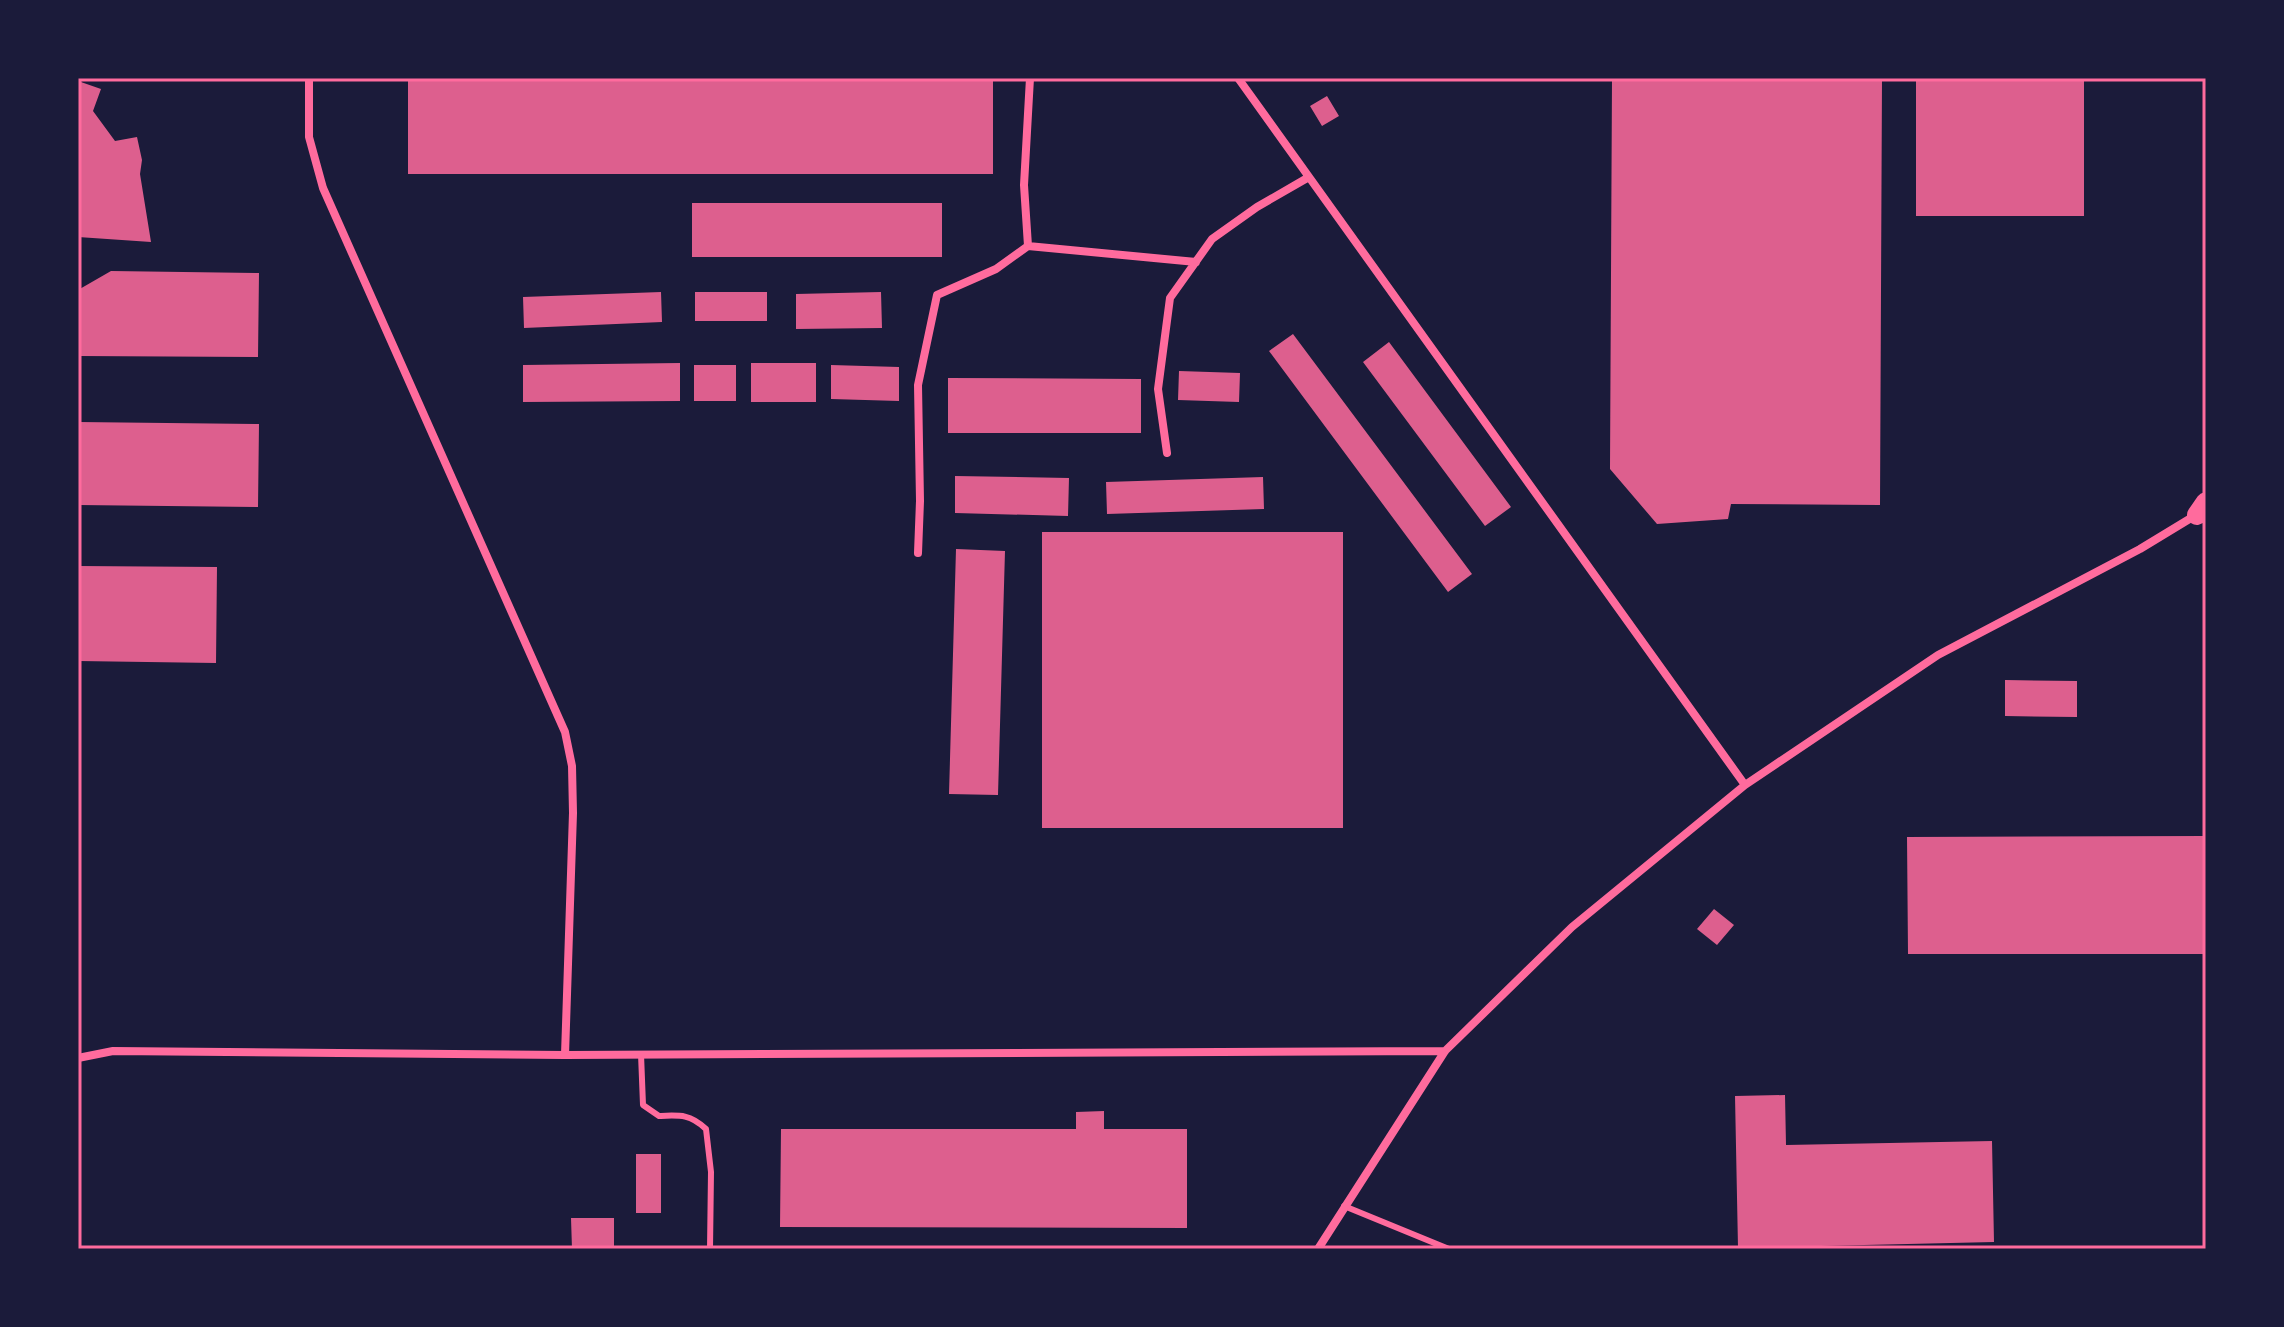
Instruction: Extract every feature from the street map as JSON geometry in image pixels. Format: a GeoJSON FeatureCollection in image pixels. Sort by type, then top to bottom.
{"type":"FeatureCollection","features":[{"type":"Feature","properties":{"kind":"street"},"geometry":{"type":"LineString","coordinates":[[309,78],[309,137],[323,188],[565,732],[572,766],[573,813],[565,1055]]}},
{"type":"Feature","properties":{"kind":"street"},"geometry":{"type":"LineString","coordinates":[[1028,246],[1024,185],[1030,78]]}},
{"type":"Feature","properties":{"kind":"street"},"geometry":{"type":"LineString","coordinates":[[1238,78],[1745,785]]}},
{"type":"Feature","properties":{"kind":"street"},"geometry":{"type":"LineString","coordinates":[[1167,453],[1158,389],[1170,298],[1212,239],[1257,207],[1309,177]]}},
{"type":"Feature","properties":{"kind":"street"},"geometry":{"type":"LineString","coordinates":[[918,553],[918,385],[937,295],[996,269],[1028,246],[1196,262]]}},
{"type":"Feature","properties":{"kind":"street"},"geometry":{"type":"LineString","coordinates":[[1318,1249],[1445,1051],[1572,927],[1745,785],[1938,655],[2140,549],[2203,509]]}},
{"type":"Feature","properties":{"kind":"street"},"geometry":{"type":"LineString","coordinates":[[78,1058],[113,1051],[565,1055],[1445,1051]]}},
{"type":"Feature","properties":{"kind":"lane"},"geometry":{"type":"LineString","coordinates":[[641,1054],[643,1105],[659,1116],[694,1118],[706,1129],[711,1172],[710,1249]]}},
{"type":"Feature","properties":{"kind":"lane"},"geometry":{"type":"LineString","coordinates":[[1344,1206],[1449,1249]]}},
{"type":"Feature","properties":{"kind":"building"},"geometry":{"type":"Polygon","coordinates":[[[408,78],[993,78],[993,174],[408,174],[408,78]]]}},
{"type":"Feature","properties":{"kind":"building"},"geometry":{"type":"Polygon","coordinates":[[[1612,78],[1882,78],[1880,505],[1731,504],[1728,519],[1657,524],[1610,469],[1612,78]]]}},
{"type":"Feature","properties":{"kind":"building"},"geometry":{"type":"Polygon","coordinates":[[[1916,78],[2084,78],[2084,216],[1916,216],[1916,78]]]}},
{"type":"Feature","properties":{"kind":"building"},"geometry":{"type":"Polygon","coordinates":[[[78,81],[101,89],[93,111],[115,141],[137,137],[151,242],[78,237],[78,81]]]}},
{"type":"Feature","properties":{"kind":"building"},"geometry":{"type":"Polygon","coordinates":[[[1327,96],[1339,116],[1322,126],[1310,106],[1327,96]]]}},
{"type":"Feature","properties":{"kind":"building"},"geometry":{"type":"Polygon","coordinates":[[[692,203],[942,203],[942,257],[692,257],[692,203]]]}},
{"type":"Feature","properties":{"kind":"building"},"geometry":{"type":"Polygon","coordinates":[[[111,271],[259,273],[258,357],[78,356],[78,290],[111,271]]]}},
{"type":"Feature","properties":{"kind":"building"},"geometry":{"type":"Polygon","coordinates":[[[661,292],[662,322],[524,328],[523,297],[661,292]]]}},
{"type":"Feature","properties":{"kind":"building"},"geometry":{"type":"Polygon","coordinates":[[[695,292],[767,292],[767,321],[695,321],[695,292]]]}},
{"type":"Feature","properties":{"kind":"building"},"geometry":{"type":"Polygon","coordinates":[[[881,292],[882,328],[796,329],[796,294],[881,292]]]}},
{"type":"Feature","properties":{"kind":"building"},"geometry":{"type":"Polygon","coordinates":[[[1293,334],[1472,574],[1448,592],[1269,351],[1293,334]]]}},
{"type":"Feature","properties":{"kind":"building"},"geometry":{"type":"Polygon","coordinates":[[[1389,342],[1511,507],[1485,526],[1363,362],[1389,342]]]}},
{"type":"Feature","properties":{"kind":"building"},"geometry":{"type":"Polygon","coordinates":[[[680,363],[680,401],[523,402],[523,365],[680,363]]]}},
{"type":"Feature","properties":{"kind":"building"},"geometry":{"type":"Polygon","coordinates":[[[751,363],[816,363],[816,402],[751,402],[751,363]]]}},
{"type":"Feature","properties":{"kind":"building"},"geometry":{"type":"Polygon","coordinates":[[[694,365],[736,365],[736,401],[694,401],[694,365]]]}},
{"type":"Feature","properties":{"kind":"building"},"geometry":{"type":"Polygon","coordinates":[[[831,365],[899,367],[899,401],[831,399],[831,365]]]}},
{"type":"Feature","properties":{"kind":"building"},"geometry":{"type":"Polygon","coordinates":[[[1179,371],[1240,373],[1239,402],[1178,400],[1179,371]]]}},
{"type":"Feature","properties":{"kind":"building"},"geometry":{"type":"Polygon","coordinates":[[[948,378],[1141,379],[1141,433],[948,433],[948,378]]]}},
{"type":"Feature","properties":{"kind":"building"},"geometry":{"type":"Polygon","coordinates":[[[78,422],[259,424],[258,507],[78,505],[78,422]]]}},
{"type":"Feature","properties":{"kind":"building"},"geometry":{"type":"Polygon","coordinates":[[[955,476],[1069,478],[1068,516],[955,513],[955,476]]]}},
{"type":"Feature","properties":{"kind":"building"},"geometry":{"type":"Polygon","coordinates":[[[1263,477],[1264,509],[1107,514],[1106,482],[1263,477]]]}},
{"type":"Feature","properties":{"kind":"building"},"geometry":{"type":"Polygon","coordinates":[[[1042,532],[1343,532],[1343,828],[1042,828],[1042,532]]]}},
{"type":"Feature","properties":{"kind":"building"},"geometry":{"type":"Polygon","coordinates":[[[956,549],[1005,551],[998,795],[949,794],[956,549]]]}},
{"type":"Feature","properties":{"kind":"building"},"geometry":{"type":"Polygon","coordinates":[[[78,566],[217,567],[216,663],[78,661],[78,566]]]}},
{"type":"Feature","properties":{"kind":"building"},"geometry":{"type":"Polygon","coordinates":[[[2005,680],[2077,681],[2077,717],[2005,716],[2005,680]]]}},
{"type":"Feature","properties":{"kind":"building"},"geometry":{"type":"Polygon","coordinates":[[[2206,836],[2206,954],[1908,954],[1907,837],[2206,836]]]}},
{"type":"Feature","properties":{"kind":"building"},"geometry":{"type":"Polygon","coordinates":[[[1714,909],[1734,925],[1717,945],[1697,929],[1714,909]]]}},
{"type":"Feature","properties":{"kind":"building"},"geometry":{"type":"Polygon","coordinates":[[[1785,1095],[1786,1145],[1992,1141],[1994,1242],[1738,1248],[1735,1096],[1785,1095]]]}},
{"type":"Feature","properties":{"kind":"building"},"geometry":{"type":"Polygon","coordinates":[[[1104,1111],[1104,1129],[1187,1129],[1187,1228],[780,1227],[781,1129],[1076,1129],[1076,1112],[1104,1111]]]}},
{"type":"Feature","properties":{"kind":"building"},"geometry":{"type":"Polygon","coordinates":[[[636,1154],[661,1154],[661,1213],[636,1213],[636,1154]]]}},
{"type":"Feature","properties":{"kind":"building"},"geometry":{"type":"Polygon","coordinates":[[[571,1218],[614,1218],[614,1249],[572,1249],[571,1218]]]}}]}
